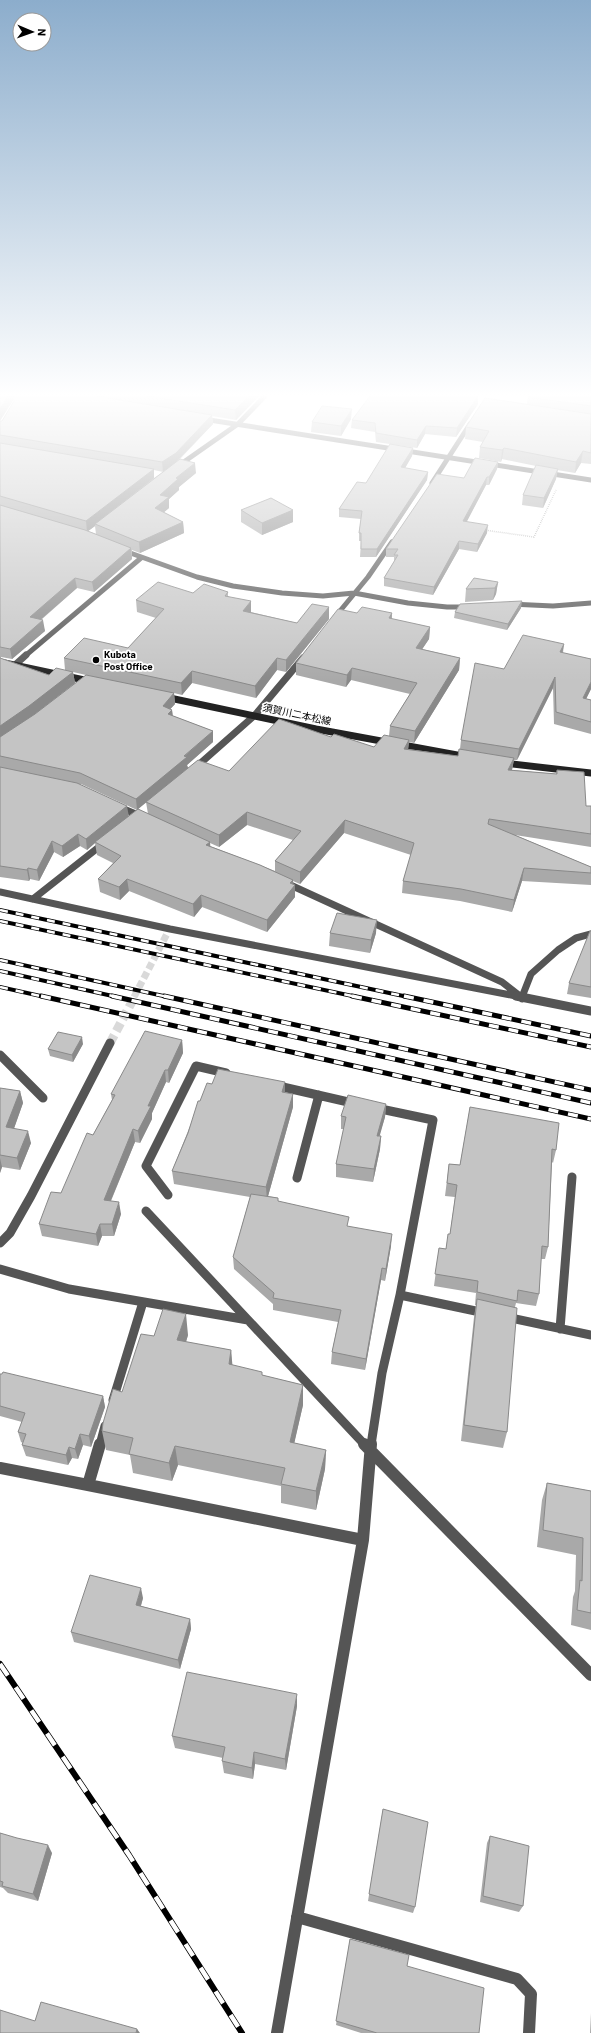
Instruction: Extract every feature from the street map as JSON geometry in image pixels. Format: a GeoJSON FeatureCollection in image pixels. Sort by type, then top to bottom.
{"type":"FeatureCollection","features":[{"type":"Feature","properties":{"kind":"main road"},"geometry":{"type":"LineString","coordinates":[[0,662],[94,682]]}},
{"type":"Feature","properties":{"kind":"main road","name":"須賀川二本松線"},"geometry":{"type":"LineString","coordinates":[[155,695],[477,759]]}},
{"type":"Feature","properties":{"kind":"main road"},"geometry":{"type":"LineString","coordinates":[[492,761],[554,770],[591,773]]}},
{"type":"Feature","properties":{"kind":"street"},"geometry":{"type":"LineString","coordinates":[[329,624],[368,577],[395,538]]}},
{"type":"Feature","properties":{"kind":"street"},"geometry":{"type":"LineString","coordinates":[[115,547],[141,558],[197,577],[233,586],[282,593],[323,596],[354,593],[408,603],[447,607],[477,606]]}},
{"type":"Feature","properties":{"kind":"street"},"geometry":{"type":"LineString","coordinates":[[15,665],[141,558]]}},
{"type":"Feature","properties":{"kind":"street"},"geometry":{"type":"LineString","coordinates":[[501,604],[557,606],[591,603]]}},
{"type":"Feature","properties":{"kind":"street"},"geometry":{"type":"LineString","coordinates":[[188,774],[255,715],[305,655]]}},
{"type":"Feature","properties":{"kind":"street"},"geometry":{"type":"LineString","coordinates":[[81,685],[86,680]]}},
{"type":"Feature","properties":{"kind":"street"},"geometry":{"type":"LineString","coordinates":[[110,802],[152,822]]}},
{"type":"Feature","properties":{"kind":"street"},"geometry":{"type":"LineString","coordinates":[[33,899],[108,840]]}},
{"type":"Feature","properties":{"kind":"street"},"geometry":{"type":"LineString","coordinates":[[275,878],[502,982],[522,998]]}},
{"type":"Feature","properties":{"kind":"street"},"geometry":{"type":"LineString","coordinates":[[0,892],[169,931],[247,942],[591,1011]]}},
{"type":"Feature","properties":{"kind":"street"},"geometry":{"type":"LineString","coordinates":[[522,998],[531,974],[552,954],[576,938],[591,934]]}},
{"type":"Feature","properties":{"kind":"street"},"geometry":{"type":"LineString","coordinates":[[0,1243],[10,1233],[31,1196],[110,1043]]}},
{"type":"Feature","properties":{"kind":"street"},"geometry":{"type":"LineString","coordinates":[[0,1055],[42,1098]]}},
{"type":"Feature","properties":{"kind":"street"},"geometry":{"type":"LineString","coordinates":[[168,1195],[146,1166],[196,1066],[234,1076]]}},
{"type":"Feature","properties":{"kind":"street"},"geometry":{"type":"LineString","coordinates":[[265,1083],[433,1120],[400,1295],[382,1373],[370,1450],[363,1540],[277,2033]]}},
{"type":"Feature","properties":{"kind":"street"},"geometry":{"type":"LineString","coordinates":[[297,1178],[319,1096]]}},
{"type":"Feature","properties":{"kind":"street"},"geometry":{"type":"LineString","coordinates":[[560,1329],[572,1177]]}},
{"type":"Feature","properties":{"kind":"street"},"geometry":{"type":"LineString","coordinates":[[146,1212],[370,1450],[591,1675]]}},
{"type":"Feature","properties":{"kind":"street"},"geometry":{"type":"LineString","coordinates":[[0,1268],[9,1273],[69,1289],[248,1320]]}},
{"type":"Feature","properties":{"kind":"street"},"geometry":{"type":"LineString","coordinates":[[400,1295],[591,1335]]}},
{"type":"Feature","properties":{"kind":"street"},"geometry":{"type":"LineString","coordinates":[[88,1484],[142,1302]]}},
{"type":"Feature","properties":{"kind":"street"},"geometry":{"type":"LineString","coordinates":[[0,1468],[88,1484],[363,1540]]}},
{"type":"Feature","properties":{"kind":"street"},"geometry":{"type":"LineString","coordinates":[[297,1917],[517,1979],[531,1994],[528,2033]]}},
{"type":"Feature","properties":{"kind":"path"},"geometry":{"type":"LineString","coordinates":[[479,529],[534,538],[556,491]]}},
{"type":"Feature","properties":{"kind":"building"},"geometry":{"type":"Polygon","coordinates":[[[0,491],[125,491],[86,521],[0,496],[0,491]]]}},
{"type":"Feature","properties":{"kind":"building"},"geometry":{"type":"Polygon","coordinates":[[[138,491],[165,491],[160,495],[169,497],[155,508],[183,522],[139,542],[95,524],[138,491]]]}},
{"type":"Feature","properties":{"kind":"building"},"geometry":{"type":"Polygon","coordinates":[[[351,491],[415,491],[377,549],[361,549],[361,533],[359,533],[362,511],[339,509],[351,491]]]}},
{"type":"Feature","properties":{"kind":"building"},"geometry":{"type":"Polygon","coordinates":[[[426,491],[479,491],[463,521],[488,525],[478,544],[459,541],[434,587],[384,578],[398,555],[394,555],[398,549],[386,549],[426,491]]]}},
{"type":"Feature","properties":{"kind":"building"},"geometry":{"type":"Polygon","coordinates":[[[525,491],[547,491],[544,498],[523,495],[525,491]]]}},
{"type":"Feature","properties":{"kind":"building"},"geometry":{"type":"Polygon","coordinates":[[[271,498],[293,510],[262,523],[241,510],[271,498]]]}},
{"type":"Feature","properties":{"kind":"building"},"geometry":{"type":"Polygon","coordinates":[[[0,505],[85,530],[131,548],[92,582],[75,578],[30,617],[43,620],[10,649],[0,647],[0,505]]]}},
{"type":"Feature","properties":{"kind":"building"},"geometry":{"type":"Polygon","coordinates":[[[474,578],[498,582],[495,588],[466,589],[474,578]]]}},
{"type":"Feature","properties":{"kind":"building"},"geometry":{"type":"Polygon","coordinates":[[[158,582],[193,593],[204,584],[228,592],[225,596],[251,601],[243,611],[297,623],[312,604],[329,607],[286,660],[277,658],[255,686],[192,671],[181,683],[64,658],[84,638],[128,648],[164,609],[136,600],[158,582]]]}},
{"type":"Feature","properties":{"kind":"building"},"geometry":{"type":"Polygon","coordinates":[[[522,601],[508,624],[455,612],[460,604],[522,601]]]}},
{"type":"Feature","properties":{"kind":"building"},"geometry":{"type":"Polygon","coordinates":[[[362,607],[392,613],[389,618],[430,627],[416,648],[460,658],[415,731],[390,726],[417,683],[352,668],[347,675],[296,663],[338,609],[357,613],[362,607]]]}},
{"type":"Feature","properties":{"kind":"building"},"geometry":{"type":"Polygon","coordinates":[[[523,635],[564,644],[560,652],[591,659],[591,682],[583,698],[591,700],[591,722],[556,712],[555,677],[519,749],[461,740],[475,663],[504,669],[523,635]]]}},
{"type":"Feature","properties":{"kind":"building"},"geometry":{"type":"Polygon","coordinates":[[[0,658],[49,675],[56,668],[73,672],[0,726],[0,658]]]}},
{"type":"Feature","properties":{"kind":"building"},"geometry":{"type":"Polygon","coordinates":[[[86,675],[174,693],[163,706],[172,710],[168,714],[213,731],[184,756],[187,757],[136,799],[80,773],[0,756],[0,737],[35,714],[86,675]]]}},
{"type":"Feature","properties":{"kind":"building"},"geometry":{"type":"Polygon","coordinates":[[[279,719],[331,737],[334,734],[374,747],[384,735],[409,740],[404,749],[458,756],[459,749],[514,758],[508,770],[557,774],[557,770],[584,772],[586,806],[591,806],[591,834],[489,819],[488,824],[591,867],[591,873],[524,868],[514,900],[461,889],[403,881],[414,843],[345,820],[300,872],[275,861],[301,831],[247,812],[219,835],[146,802],[198,760],[229,771],[279,719]]]}},
{"type":"Feature","properties":{"kind":"building"},"geometry":{"type":"Polygon","coordinates":[[[0,767],[77,783],[127,806],[86,839],[78,834],[62,846],[52,841],[37,870],[0,866],[0,767]]]}},
{"type":"Feature","properties":{"kind":"building"},"geometry":{"type":"Polygon","coordinates":[[[138,809],[210,842],[206,845],[260,865],[293,880],[290,883],[295,885],[267,920],[201,895],[193,904],[127,879],[119,887],[98,879],[121,856],[95,842],[138,809]]]}},
{"type":"Feature","properties":{"kind":"building"},"geometry":{"type":"Polygon","coordinates":[[[337,913],[377,920],[371,940],[330,933],[337,913]]]}},
{"type":"Feature","properties":{"kind":"building"},"geometry":{"type":"Polygon","coordinates":[[[590,931],[591,987],[569,983],[590,931]]]}},
{"type":"Feature","properties":{"kind":"building"},"geometry":{"type":"Polygon","coordinates":[[[145,1031],[182,1040],[168,1070],[165,1070],[148,1106],[151,1106],[138,1131],[133,1129],[104,1200],[119,1202],[112,1224],[100,1224],[96,1234],[39,1224],[51,1192],[61,1193],[87,1133],[93,1135],[115,1095],[111,1094],[145,1031]]]}},
{"type":"Feature","properties":{"kind":"building"},"geometry":{"type":"Polygon","coordinates":[[[58,1032],[82,1037],[72,1055],[48,1049],[58,1032]]]}},
{"type":"Feature","properties":{"kind":"building"},"geometry":{"type":"Polygon","coordinates":[[[218,1069],[285,1082],[282,1092],[293,1094],[266,1187],[172,1171],[188,1133],[198,1101],[200,1101],[207,1083],[212,1084],[218,1069]]]}},
{"type":"Feature","properties":{"kind":"building"},"geometry":{"type":"Polygon","coordinates":[[[0,1088],[20,1091],[6,1127],[28,1131],[17,1158],[0,1155],[0,1088]]]}},
{"type":"Feature","properties":{"kind":"building"},"geometry":{"type":"Polygon","coordinates":[[[348,1095],[386,1104],[377,1136],[381,1136],[374,1169],[336,1164],[346,1117],[341,1116],[348,1095]]]}},
{"type":"Feature","properties":{"kind":"building"},"geometry":{"type":"Polygon","coordinates":[[[470,1107],[559,1123],[556,1150],[552,1149],[548,1247],[542,1246],[539,1294],[518,1290],[517,1301],[477,1292],[478,1281],[435,1274],[439,1248],[446,1249],[448,1234],[450,1234],[457,1185],[447,1183],[449,1164],[460,1165],[470,1107]]]}},
{"type":"Feature","properties":{"kind":"building"},"geometry":{"type":"Polygon","coordinates":[[[251,1194],[278,1198],[278,1201],[349,1217],[347,1226],[392,1234],[386,1269],[382,1268],[366,1359],[332,1352],[341,1310],[273,1298],[274,1293],[233,1257],[251,1194]]]}},
{"type":"Feature","properties":{"kind":"building"},"geometry":{"type":"Polygon","coordinates":[[[477,1299],[517,1308],[507,1432],[464,1425],[477,1299]]]}},
{"type":"Feature","properties":{"kind":"building"},"geometry":{"type":"Polygon","coordinates":[[[163,1309],[186,1314],[177,1340],[231,1350],[229,1364],[262,1372],[262,1375],[303,1385],[290,1442],[326,1450],[316,1491],[281,1484],[285,1468],[175,1446],[169,1463],[129,1454],[133,1438],[102,1431],[113,1389],[122,1392],[141,1334],[154,1336],[163,1309]]]}},
{"type":"Feature","properties":{"kind":"building"},"geometry":{"type":"Polygon","coordinates":[[[3,1372],[103,1396],[89,1436],[80,1434],[75,1449],[69,1447],[66,1455],[22,1445],[26,1434],[18,1432],[25,1413],[0,1406],[0,1374],[3,1372]]]}},
{"type":"Feature","properties":{"kind":"building"},"geometry":{"type":"Polygon","coordinates":[[[547,1483],[591,1491],[591,1613],[577,1610],[580,1580],[582,1581],[583,1538],[543,1530],[547,1483]]]}},
{"type":"Feature","properties":{"kind":"building"},"geometry":{"type":"Polygon","coordinates":[[[90,1575],[141,1588],[136,1605],[190,1619],[178,1660],[71,1632],[90,1575]]]}},
{"type":"Feature","properties":{"kind":"building"},"geometry":{"type":"Polygon","coordinates":[[[187,1672],[297,1694],[285,1759],[254,1752],[252,1768],[222,1761],[225,1747],[172,1736],[187,1672]]]}},
{"type":"Feature","properties":{"kind":"building"},"geometry":{"type":"Polygon","coordinates":[[[383,1809],[428,1822],[415,1907],[369,1894],[383,1809]]]}},
{"type":"Feature","properties":{"kind":"building"},"geometry":{"type":"Polygon","coordinates":[[[0,1833],[48,1845],[33,1894],[2,1886],[3,1882],[0,1881],[0,1833]]]}},
{"type":"Feature","properties":{"kind":"building"},"geometry":{"type":"Polygon","coordinates":[[[490,1836],[529,1846],[523,1906],[483,1896],[490,1836]]]}},
{"type":"Feature","properties":{"kind":"building"},"geometry":{"type":"Polygon","coordinates":[[[350,1939],[409,1955],[407,1966],[484,1988],[479,2033],[377,2033],[336,2021],[350,1939]]]}},
{"type":"Feature","properties":{"kind":"building"},"geometry":{"type":"Polygon","coordinates":[[[41,2002],[137,2029],[136,2033],[0,2033],[0,2010],[35,2021],[41,2002]]]}},
{"type":"Feature","properties":{"kind":"tunnel"},"geometry":{"type":"LineString","coordinates":[[134,997],[168,932]]}},
{"type":"Feature","properties":{"kind":"tunnel"},"geometry":{"type":"LineString","coordinates":[[110,1043],[135,996]]}},
{"type":"Feature","properties":{"kind":"railway"},"geometry":{"type":"LineString","coordinates":[[0,910],[408,997]]}},
{"type":"Feature","properties":{"kind":"railway"},"geometry":{"type":"LineString","coordinates":[[0,921],[357,997]]}},
{"type":"Feature","properties":{"kind":"railway"},"geometry":{"type":"LineString","coordinates":[[0,960],[168,997]]}},
{"type":"Feature","properties":{"kind":"railway"},"geometry":{"type":"LineString","coordinates":[[0,971],[117,997]]}},
{"type":"Feature","properties":{"kind":"railway"},"geometry":{"type":"LineString","coordinates":[[0,987],[45,997]]}},
{"type":"Feature","properties":{"kind":"railway"},"geometry":{"type":"LineString","coordinates":[[41,996],[591,1119]]}},
{"type":"Feature","properties":{"kind":"railway"},"geometry":{"type":"LineString","coordinates":[[112,996],[591,1103]]}},
{"type":"Feature","properties":{"kind":"railway"},"geometry":{"type":"LineString","coordinates":[[164,996],[591,1090]]}},
{"type":"Feature","properties":{"kind":"railway"},"geometry":{"type":"LineString","coordinates":[[352,996],[591,1047]]}},
{"type":"Feature","properties":{"kind":"railway"},"geometry":{"type":"LineString","coordinates":[[404,996],[591,1036]]}},
{"type":"Feature","properties":{"kind":"railway"},"geometry":{"type":"LineString","coordinates":[[0,1664],[129,1855],[242,2033]]}},
{"type":"Feature","properties":{"kind":"place","name":"Kubota Post Office"},"geometry":{"type":"Point","coordinates":[96,660]}}]}
